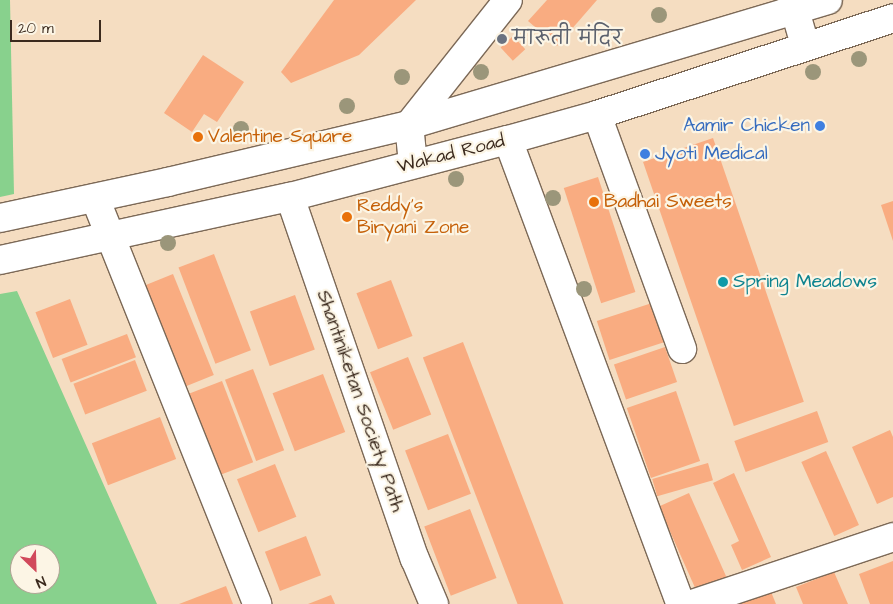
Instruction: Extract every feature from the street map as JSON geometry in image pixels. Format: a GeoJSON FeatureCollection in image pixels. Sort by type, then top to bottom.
{"type":"FeatureCollection","features":[{"type":"Feature","properties":{"kind":"street"},"geometry":{"type":"LineString","coordinates":[[413,163],[409,124],[508,0]]}},
{"type":"Feature","properties":{"kind":"street","name":"Wakad Road"},"geometry":{"type":"LineString","coordinates":[[0,218],[95,198],[409,124],[793,5],[827,0]]}},
{"type":"Feature","properties":{"kind":"street"},"geometry":{"type":"LineString","coordinates":[[793,5],[805,45]]}},
{"type":"Feature","properties":{"kind":"street","name":"Wakad Road"},"geometry":{"type":"LineString","coordinates":[[0,260],[290,197],[413,163],[508,140],[597,115],[805,45],[893,18]]}},
{"type":"Feature","properties":{"kind":"street"},"geometry":{"type":"LineString","coordinates":[[597,115],[682,349]]}},
{"type":"Feature","properties":{"kind":"street"},"geometry":{"type":"LineString","coordinates":[[508,140],[682,604]]}},
{"type":"Feature","properties":{"kind":"street","name":"Shantiniketan Society Path"},"geometry":{"type":"LineString","coordinates":[[290,197],[412,550],[434,604]]}},
{"type":"Feature","properties":{"kind":"street"},"geometry":{"type":"LineString","coordinates":[[95,198],[257,604]]}},
{"type":"Feature","properties":{"kind":"street"},"geometry":{"type":"LineString","coordinates":[[692,604],[893,537]]}},
{"type":"Feature","properties":{"kind":"green space"},"geometry":{"type":"Polygon","coordinates":[[[0,0],[10,0],[14,194],[0,197],[0,0]]]}},
{"type":"Feature","properties":{"kind":"green space"},"geometry":{"type":"Polygon","coordinates":[[[17,291],[157,604],[0,604],[0,294],[17,291]]]}},
{"type":"Feature","properties":{"kind":"building"},"geometry":{"type":"Polygon","coordinates":[[[334,0],[416,0],[359,55],[291,83],[281,72],[334,0]]]}},
{"type":"Feature","properties":{"kind":"building"},"geometry":{"type":"Polygon","coordinates":[[[547,0],[597,0],[557,46],[528,21],[547,0]]]}},
{"type":"Feature","properties":{"kind":"building"},"geometry":{"type":"Polygon","coordinates":[[[513,36],[525,49],[513,61],[501,48],[513,36]]]}},
{"type":"Feature","properties":{"kind":"building"},"geometry":{"type":"Polygon","coordinates":[[[203,55],[244,82],[217,122],[204,114],[192,132],[164,113],[203,55]]]}},
{"type":"Feature","properties":{"kind":"building","name":"Spring Meadows"},"geometry":{"type":"Polygon","coordinates":[[[713,138],[804,402],[734,426],[643,162],[713,138]]]}},
{"type":"Feature","properties":{"kind":"building"},"geometry":{"type":"Polygon","coordinates":[[[598,177],[635,292],[601,303],[564,188],[598,177]]]}},
{"type":"Feature","properties":{"kind":"building"},"geometry":{"type":"Polygon","coordinates":[[[893,201],[893,241],[881,205],[893,201]]]}},
{"type":"Feature","properties":{"kind":"building"},"geometry":{"type":"Polygon","coordinates":[[[214,254],[251,350],[215,364],[179,268],[214,254]]]}},
{"type":"Feature","properties":{"kind":"building"},"geometry":{"type":"Polygon","coordinates":[[[173,274],[214,375],[179,389],[138,288],[173,274]]]}},
{"type":"Feature","properties":{"kind":"building"},"geometry":{"type":"Polygon","coordinates":[[[391,280],[413,336],[378,349],[356,293],[391,280]]]}},
{"type":"Feature","properties":{"kind":"building"},"geometry":{"type":"Polygon","coordinates":[[[295,295],[315,350],[270,366],[250,311],[295,295]]]}},
{"type":"Feature","properties":{"kind":"building"},"geometry":{"type":"Polygon","coordinates":[[[70,299],[88,345],[53,358],[35,312],[70,299]]]}},
{"type":"Feature","properties":{"kind":"building"},"geometry":{"type":"Polygon","coordinates":[[[652,303],[665,342],[610,360],[597,321],[652,303]]]}},
{"type":"Feature","properties":{"kind":"building"},"geometry":{"type":"Polygon","coordinates":[[[127,334],[136,357],[71,382],[62,359],[127,334]]]}},
{"type":"Feature","properties":{"kind":"building"},"geometry":{"type":"Polygon","coordinates":[[[463,342],[564,604],[518,604],[423,357],[463,342]]]}},
{"type":"Feature","properties":{"kind":"building"},"geometry":{"type":"Polygon","coordinates":[[[665,347],[677,382],[626,400],[614,365],[665,347]]]}},
{"type":"Feature","properties":{"kind":"building"},"geometry":{"type":"Polygon","coordinates":[[[408,357],[431,414],[393,430],[370,372],[408,357]]]}},
{"type":"Feature","properties":{"kind":"building"},"geometry":{"type":"Polygon","coordinates":[[[135,360],[147,391],[85,414],[73,384],[135,360]]]}},
{"type":"Feature","properties":{"kind":"building"},"geometry":{"type":"Polygon","coordinates":[[[253,369],[284,450],[256,461],[225,380],[253,369]]]}},
{"type":"Feature","properties":{"kind":"building"},"geometry":{"type":"Polygon","coordinates":[[[323,374],[345,432],[295,451],[273,393],[323,374]]]}},
{"type":"Feature","properties":{"kind":"building"},"geometry":{"type":"Polygon","coordinates":[[[222,381],[253,462],[212,478],[181,397],[222,381]]]}},
{"type":"Feature","properties":{"kind":"building"},"geometry":{"type":"Polygon","coordinates":[[[676,391],[700,461],[651,478],[627,408],[676,391]]]}},
{"type":"Feature","properties":{"kind":"building"},"geometry":{"type":"Polygon","coordinates":[[[817,411],[828,442],[746,472],[734,441],[817,411]]]}},
{"type":"Feature","properties":{"kind":"building"},"geometry":{"type":"Polygon","coordinates":[[[160,417],[176,459],[108,485],[92,443],[160,417]]]}},
{"type":"Feature","properties":{"kind":"building"},"geometry":{"type":"Polygon","coordinates":[[[890,430],[893,437],[893,497],[877,504],[852,447],[890,430]]]}},
{"type":"Feature","properties":{"kind":"building"},"geometry":{"type":"Polygon","coordinates":[[[448,434],[471,494],[428,510],[405,450],[448,434]]]}},
{"type":"Feature","properties":{"kind":"building"},"geometry":{"type":"Polygon","coordinates":[[[826,451],[859,525],[834,536],[801,462],[826,451]]]}},
{"type":"Feature","properties":{"kind":"building"},"geometry":{"type":"Polygon","coordinates":[[[708,463],[713,480],[657,496],[652,479],[708,463]]]}},
{"type":"Feature","properties":{"kind":"building"},"geometry":{"type":"Polygon","coordinates":[[[275,464],[296,517],[258,532],[237,479],[275,464]]]}},
{"type":"Feature","properties":{"kind":"building"},"geometry":{"type":"Polygon","coordinates":[[[734,473],[771,557],[742,570],[731,545],[739,541],[713,483],[734,473]]]}},
{"type":"Feature","properties":{"kind":"building"},"geometry":{"type":"Polygon","coordinates":[[[689,493],[726,577],[696,590],[659,506],[689,493]]]}},
{"type":"Feature","properties":{"kind":"building"},"geometry":{"type":"Polygon","coordinates":[[[470,509],[497,578],[451,596],[424,527],[470,509]]]}},
{"type":"Feature","properties":{"kind":"building"},"geometry":{"type":"Polygon","coordinates":[[[306,536],[321,575],[280,591],[265,552],[306,536]]]}},
{"type":"Feature","properties":{"kind":"building"},"geometry":{"type":"Polygon","coordinates":[[[893,561],[893,604],[870,604],[859,574],[893,561]]]}},
{"type":"Feature","properties":{"kind":"building"},"geometry":{"type":"Polygon","coordinates":[[[834,572],[848,604],[803,604],[796,587],[834,572]]]}},
{"type":"Feature","properties":{"kind":"building"},"geometry":{"type":"Polygon","coordinates":[[[226,586],[233,604],[179,604],[226,586]]]}},
{"type":"Feature","properties":{"kind":"building"},"geometry":{"type":"Polygon","coordinates":[[[769,587],[776,604],[726,604],[769,587]]]}},
{"type":"Feature","properties":{"kind":"building"},"geometry":{"type":"Polygon","coordinates":[[[331,595],[335,604],[308,604],[331,595]]]}},
{"type":"Feature","properties":{"kind":"place","name":"मारूती मंदिर"},"geometry":{"type":"Point","coordinates":[502,39]}},
{"type":"Feature","properties":{"kind":"place","name":"Aamir Chicken"},"geometry":{"type":"Point","coordinates":[820,126]}},
{"type":"Feature","properties":{"kind":"place","name":"Valentine Square"},"geometry":{"type":"Point","coordinates":[198,137]}},
{"type":"Feature","properties":{"kind":"place","name":"Jyoti Medical"},"geometry":{"type":"Point","coordinates":[645,154]}},
{"type":"Feature","properties":{"kind":"place","name":"Badhai Sweets"},"geometry":{"type":"Point","coordinates":[594,202]}},
{"type":"Feature","properties":{"kind":"place","name":"Reddy's Biryani Zone"},"geometry":{"type":"Point","coordinates":[347,217]}},
{"type":"Feature","properties":{"kind":"place","name":"Spring Meadows"},"geometry":{"type":"Point","coordinates":[723,282]}}]}
